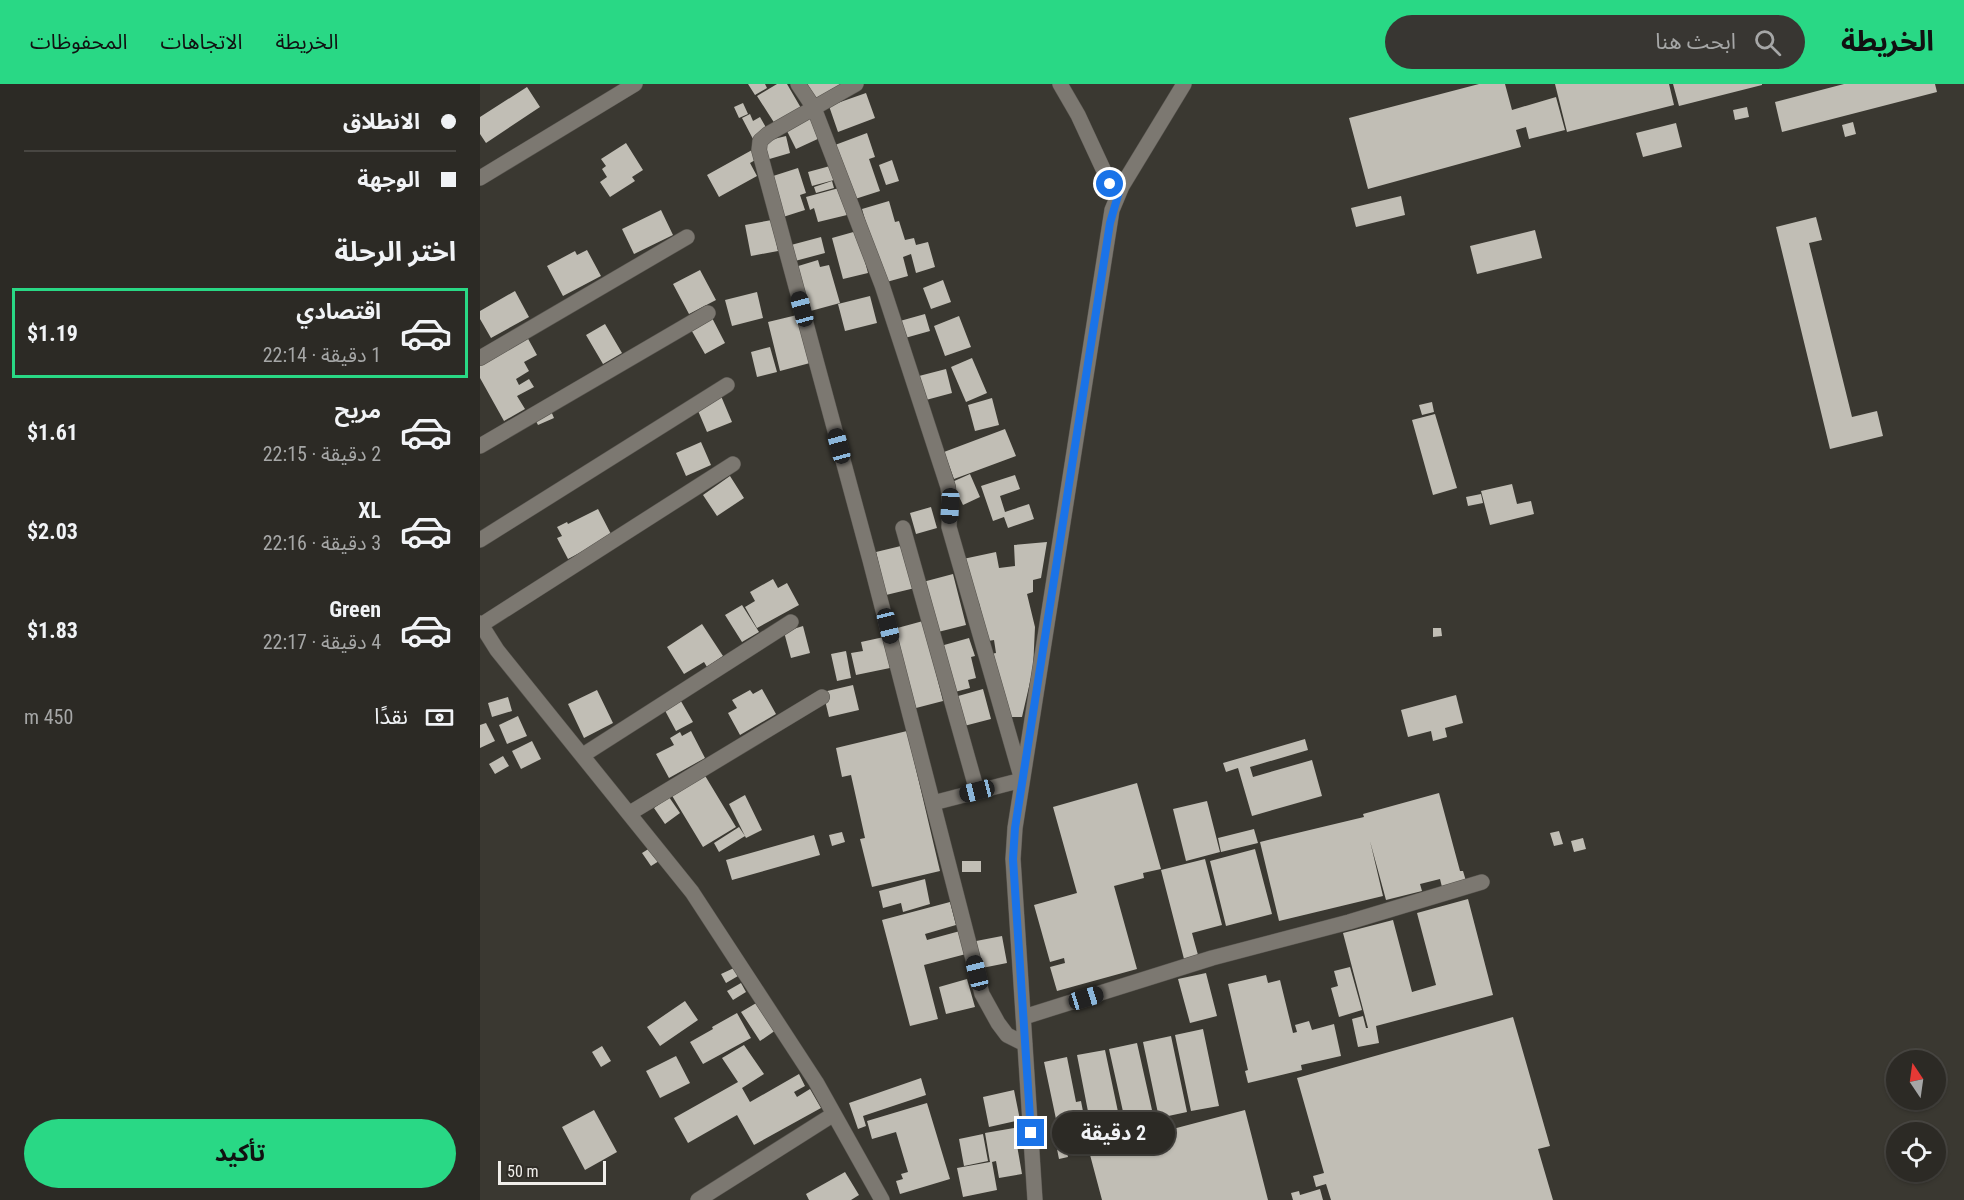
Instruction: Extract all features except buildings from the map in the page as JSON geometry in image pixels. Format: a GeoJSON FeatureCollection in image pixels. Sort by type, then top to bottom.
{"type":"FeatureCollection","features":[{"type":"Feature","properties":{"kind":"street"},"geometry":{"type":"LineString","coordinates":[[480,178],[635,84]]}},
{"type":"Feature","properties":{"kind":"street"},"geometry":{"type":"LineString","coordinates":[[798,84],[814,108],[882,285],[948,487],[949,527],[1022,780]]}},
{"type":"Feature","properties":{"kind":"street"},"geometry":{"type":"LineString","coordinates":[[856,84],[768,134],[760,141],[759,150],[870,560],[982,994],[1007,1035],[1025,1044]]}},
{"type":"Feature","properties":{"kind":"street"},"geometry":{"type":"LineString","coordinates":[[1060,84],[1078,115],[1110,184],[1119,192]]}},
{"type":"Feature","properties":{"kind":"street"},"geometry":{"type":"LineString","coordinates":[[1035,1200],[1013,859],[1015,828],[1112,210],[1119,192],[1184,84]]}},
{"type":"Feature","properties":{"kind":"street"},"geometry":{"type":"LineString","coordinates":[[480,358],[687,237]]}},
{"type":"Feature","properties":{"kind":"street"},"geometry":{"type":"LineString","coordinates":[[480,446],[708,313]]}},
{"type":"Feature","properties":{"kind":"street"},"geometry":{"type":"LineString","coordinates":[[480,540],[727,385]]}},
{"type":"Feature","properties":{"kind":"street"},"geometry":{"type":"LineString","coordinates":[[732,464],[481,624],[497,650],[692,892],[810,1073],[882,1200]]}},
{"type":"Feature","properties":{"kind":"street"},"geometry":{"type":"LineString","coordinates":[[903,528],[977,791]]}},
{"type":"Feature","properties":{"kind":"street"},"geometry":{"type":"LineString","coordinates":[[583,755],[790,622]]}},
{"type":"Feature","properties":{"kind":"street"},"geometry":{"type":"LineString","coordinates":[[630,813],[822,697]]}},
{"type":"Feature","properties":{"kind":"street"},"geometry":{"type":"LineString","coordinates":[[933,803],[1022,780]]}},
{"type":"Feature","properties":{"kind":"street"},"geometry":{"type":"LineString","coordinates":[[1024,1017],[1212,958],[1349,922],[1482,882]]}},
{"type":"Feature","properties":{"kind":"street"},"geometry":{"type":"LineString","coordinates":[[698,1200],[834,1114]]}},
{"type":"Feature","properties":{"kind":"route"},"geometry":{"type":"LineString","coordinates":[[1031,1133],[1013,859],[1015,828],[1112,210],[1119,192],[1110,184]]}}]}
